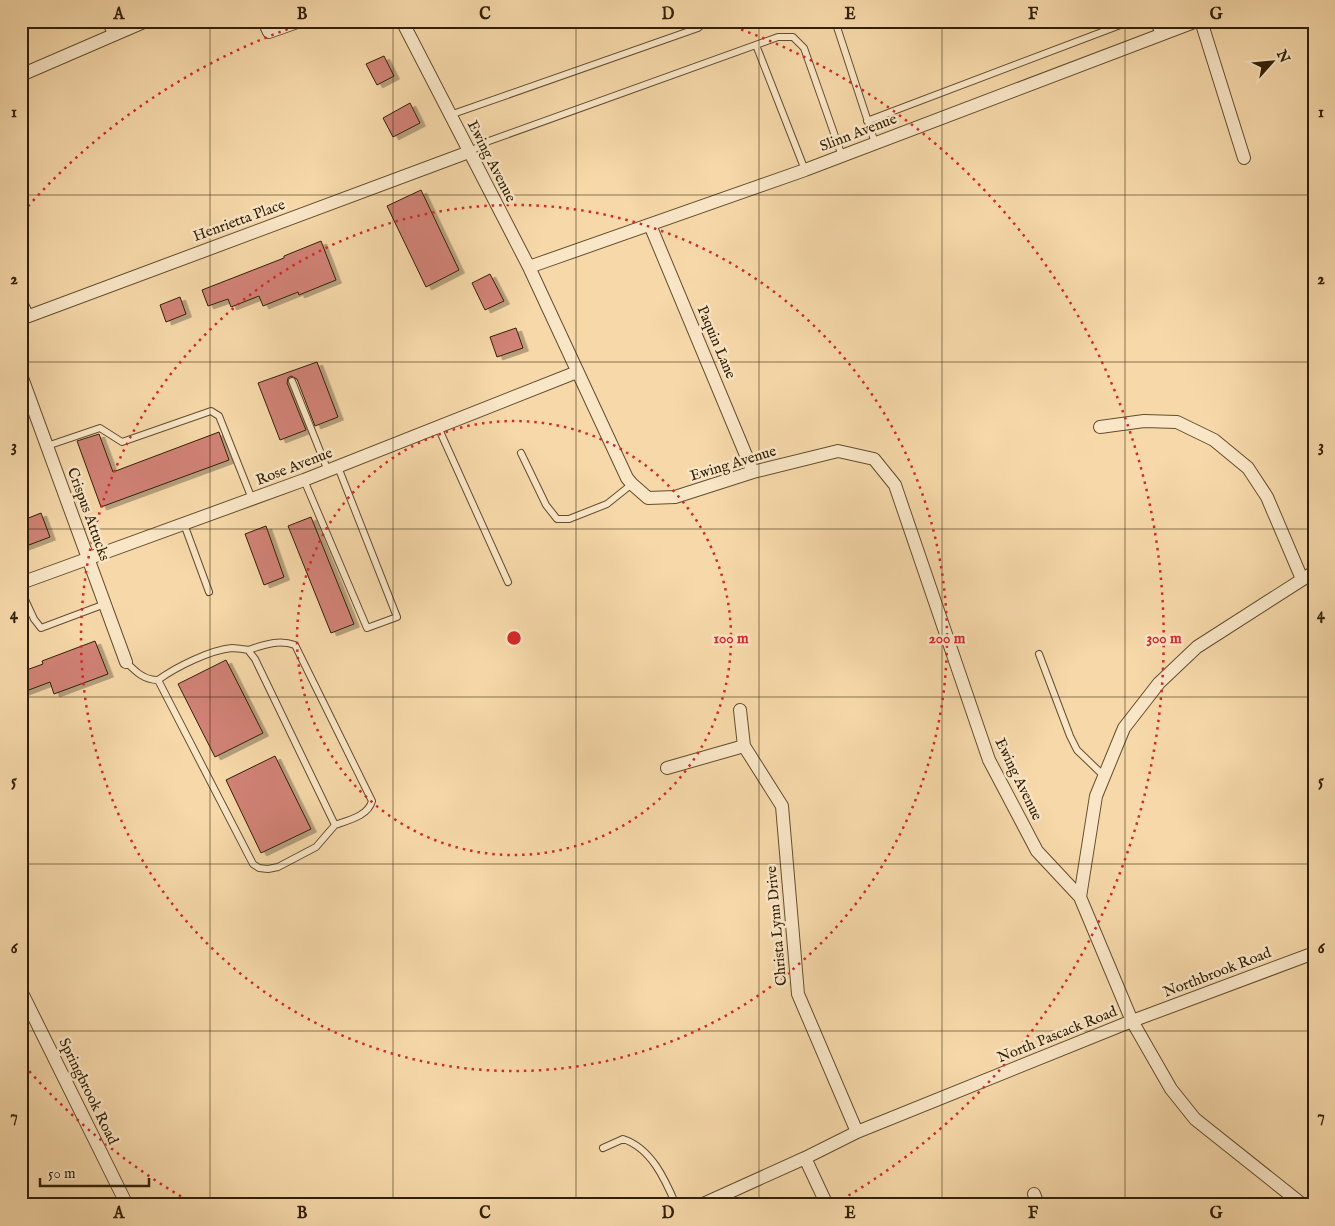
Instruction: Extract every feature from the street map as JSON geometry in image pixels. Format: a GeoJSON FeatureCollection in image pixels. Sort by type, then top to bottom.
{"type":"FeatureCollection","features":[{"type":"Feature","properties":{"kind":"street"},"geometry":{"type":"LineString","coordinates":[[21,75],[146,21]]}},
{"type":"Feature","properties":{"kind":"street"},"geometry":{"type":"LineString","coordinates":[[264,21],[269,32],[300,21]]}},
{"type":"Feature","properties":{"kind":"street"},"geometry":{"type":"LineString","coordinates":[[1202,21],[1244,158]]}},
{"type":"Feature","properties":{"kind":"street","name":"Ewing Avenue"},"geometry":{"type":"LineString","coordinates":[[405,22],[450,115],[529,267],[627,478],[632,484],[648,498],[676,497],[753,472],[838,451],[874,459],[894,485],[989,760],[1037,851],[1080,897]]}},
{"type":"Feature","properties":{"kind":"street","name":"Slinn Avenue"},"geometry":{"type":"LineString","coordinates":[[529,267],[875,144],[1161,36],[1188,23]]}},
{"type":"Feature","properties":{"kind":"street","name":"Henrietta Place"},"geometry":{"type":"LineString","coordinates":[[25,317],[469,152]]}},
{"type":"Feature","properties":{"kind":"street","name":"Paquin Lane"},"geometry":{"type":"LineString","coordinates":[[650,225],[753,472]]}},
{"type":"Feature","properties":{"kind":"street","name":"Rose Avenue"},"geometry":{"type":"LineString","coordinates":[[21,583],[333,469],[577,372]]}},
{"type":"Feature","properties":{"kind":"street","name":"Crispus Attucks"},"geometry":{"type":"LineString","coordinates":[[21,376],[126,662]]}},
{"type":"Feature","properties":{"kind":"street"},"geometry":{"type":"LineString","coordinates":[[1100,426],[1144,421],[1176,422],[1214,440],[1248,468],[1267,497],[1302,579]]}},
{"type":"Feature","properties":{"kind":"street"},"geometry":{"type":"LineString","coordinates":[[1080,897],[1096,796],[1124,728],[1159,683],[1196,647],[1314,572]]}},
{"type":"Feature","properties":{"kind":"street","name":"Christa Lynn Drive"},"geometry":{"type":"LineString","coordinates":[[740,710],[744,746],[782,806],[798,994],[857,1132]]}},
{"type":"Feature","properties":{"kind":"street"},"geometry":{"type":"LineString","coordinates":[[667,768],[744,746]]}},
{"type":"Feature","properties":{"kind":"street","name":"North Pascack Road"},"geometry":{"type":"LineString","coordinates":[[701,1205],[857,1132],[1132,1021],[1080,897]]}},
{"type":"Feature","properties":{"kind":"street","name":"Northbrook Road"},"geometry":{"type":"LineString","coordinates":[[1132,1021],[1314,953]]}},
{"type":"Feature","properties":{"kind":"street","name":"Springbrook Road"},"geometry":{"type":"LineString","coordinates":[[21,991],[127,1205]]}},
{"type":"Feature","properties":{"kind":"street"},"geometry":{"type":"LineString","coordinates":[[1132,1021],[1171,1089],[1195,1119],[1303,1205]]}},
{"type":"Feature","properties":{"kind":"street"},"geometry":{"type":"LineString","coordinates":[[804,1158],[827,1205]]}},
{"type":"Feature","properties":{"kind":"lane"},"geometry":{"type":"LineString","coordinates":[[105,21],[112,36]]}},
{"type":"Feature","properties":{"kind":"lane"},"geometry":{"type":"LineString","coordinates":[[450,115],[698,28],[706,21]]}},
{"type":"Feature","properties":{"kind":"lane"},"geometry":{"type":"LineString","coordinates":[[835,21],[875,144]]}},
{"type":"Feature","properties":{"kind":"lane"},"geometry":{"type":"LineString","coordinates":[[868,121],[1131,21]]}},
{"type":"Feature","properties":{"kind":"lane"},"geometry":{"type":"LineString","coordinates":[[1152,21],[1161,36]]}},
{"type":"Feature","properties":{"kind":"lane"},"geometry":{"type":"LineString","coordinates":[[469,152],[489,141],[778,37],[792,37],[804,48],[842,156]]}},
{"type":"Feature","properties":{"kind":"lane"},"geometry":{"type":"LineString","coordinates":[[756,45],[804,170]]}},
{"type":"Feature","properties":{"kind":"lane"},"geometry":{"type":"LineString","coordinates":[[21,295],[25,317]]}},
{"type":"Feature","properties":{"kind":"lane"},"geometry":{"type":"LineString","coordinates":[[292,381],[333,469],[397,617],[367,628],[304,480]]}},
{"type":"Feature","properties":{"kind":"lane"},"geometry":{"type":"LineString","coordinates":[[47,446],[100,428],[122,442],[211,411],[219,416],[252,499]]}},
{"type":"Feature","properties":{"kind":"lane"},"geometry":{"type":"LineString","coordinates":[[438,427],[508,582]]}},
{"type":"Feature","properties":{"kind":"lane"},"geometry":{"type":"LineString","coordinates":[[521,453],[546,505],[557,519],[569,519],[608,504],[632,484]]}},
{"type":"Feature","properties":{"kind":"lane"},"geometry":{"type":"LineString","coordinates":[[184,524],[209,592]]}},
{"type":"Feature","properties":{"kind":"lane"},"geometry":{"type":"LineString","coordinates":[[21,591],[34,619],[41,628],[104,604]]}},
{"type":"Feature","properties":{"kind":"lane"},"geometry":{"type":"LineString","coordinates":[[21,629],[24,636],[21,648]]}},
{"type":"Feature","properties":{"kind":"lane"},"geometry":{"type":"LineString","coordinates":[[126,662],[136,673],[148,680],[158,680],[188,663],[217,651],[233,648],[248,650],[276,642],[295,645],[372,801],[371,806],[363,814],[336,825],[316,847],[278,866],[268,869],[260,868],[253,864],[158,680]]}},
{"type":"Feature","properties":{"kind":"lane"},"geometry":{"type":"LineString","coordinates":[[248,650],[255,659],[336,825]]}},
{"type":"Feature","properties":{"kind":"lane"},"geometry":{"type":"LineString","coordinates":[[1039,654],[1077,750],[1104,776]]}},
{"type":"Feature","properties":{"kind":"lane"},"geometry":{"type":"LineString","coordinates":[[603,1148],[623,1139],[634,1142],[663,1175],[676,1205]]}},
{"type":"Feature","properties":{"kind":"building"},"geometry":{"type":"Polygon","coordinates":[[[384,56],[394,76],[377,85],[366,64],[384,56]]]}},
{"type":"Feature","properties":{"kind":"building"},"geometry":{"type":"Polygon","coordinates":[[[410,103],[420,123],[393,137],[383,118],[410,103]]]}},
{"type":"Feature","properties":{"kind":"building"},"geometry":{"type":"Polygon","coordinates":[[[421,190],[459,270],[426,287],[387,206],[421,190]]]}},
{"type":"Feature","properties":{"kind":"building"},"geometry":{"type":"Polygon","coordinates":[[[321,241],[336,280],[299,295],[298,292],[263,306],[259,296],[231,307],[228,299],[208,306],[202,290],[284,258],[284,256],[321,241]]]}},
{"type":"Feature","properties":{"kind":"building"},"geometry":{"type":"Polygon","coordinates":[[[490,274],[504,301],[485,310],[472,283],[490,274]]]}},
{"type":"Feature","properties":{"kind":"building"},"geometry":{"type":"Polygon","coordinates":[[[180,297],[186,314],[166,322],[160,305],[180,297]]]}},
{"type":"Feature","properties":{"kind":"building"},"geometry":{"type":"Polygon","coordinates":[[[516,328],[523,348],[497,357],[490,337],[516,328]]]}},
{"type":"Feature","properties":{"kind":"building"},"geometry":{"type":"Polygon","coordinates":[[[317,362],[338,417],[315,426],[297,379],[291,376],[288,378],[287,383],[306,430],[280,440],[258,383],[317,362]]]}},
{"type":"Feature","properties":{"kind":"building"},"geometry":{"type":"Polygon","coordinates":[[[219,432],[229,460],[101,507],[77,441],[99,434],[113,472],[219,432]]]}},
{"type":"Feature","properties":{"kind":"building"},"geometry":{"type":"Polygon","coordinates":[[[41,513],[50,537],[21,548],[21,521],[41,513]]]}},
{"type":"Feature","properties":{"kind":"building"},"geometry":{"type":"Polygon","coordinates":[[[311,517],[354,624],[331,633],[288,526],[311,517]]]}},
{"type":"Feature","properties":{"kind":"building"},"geometry":{"type":"Polygon","coordinates":[[[266,526],[284,577],[264,585],[245,534],[266,526]]]}},
{"type":"Feature","properties":{"kind":"building"},"geometry":{"type":"Polygon","coordinates":[[[95,641],[108,674],[54,694],[50,682],[21,693],[21,672],[43,664],[42,661],[95,641]]]}},
{"type":"Feature","properties":{"kind":"building"},"geometry":{"type":"Polygon","coordinates":[[[226,660],[263,733],[215,757],[178,684],[226,660]]]}},
{"type":"Feature","properties":{"kind":"building"},"geometry":{"type":"Polygon","coordinates":[[[275,756],[311,829],[261,853],[226,780],[275,756]]]}}]}
